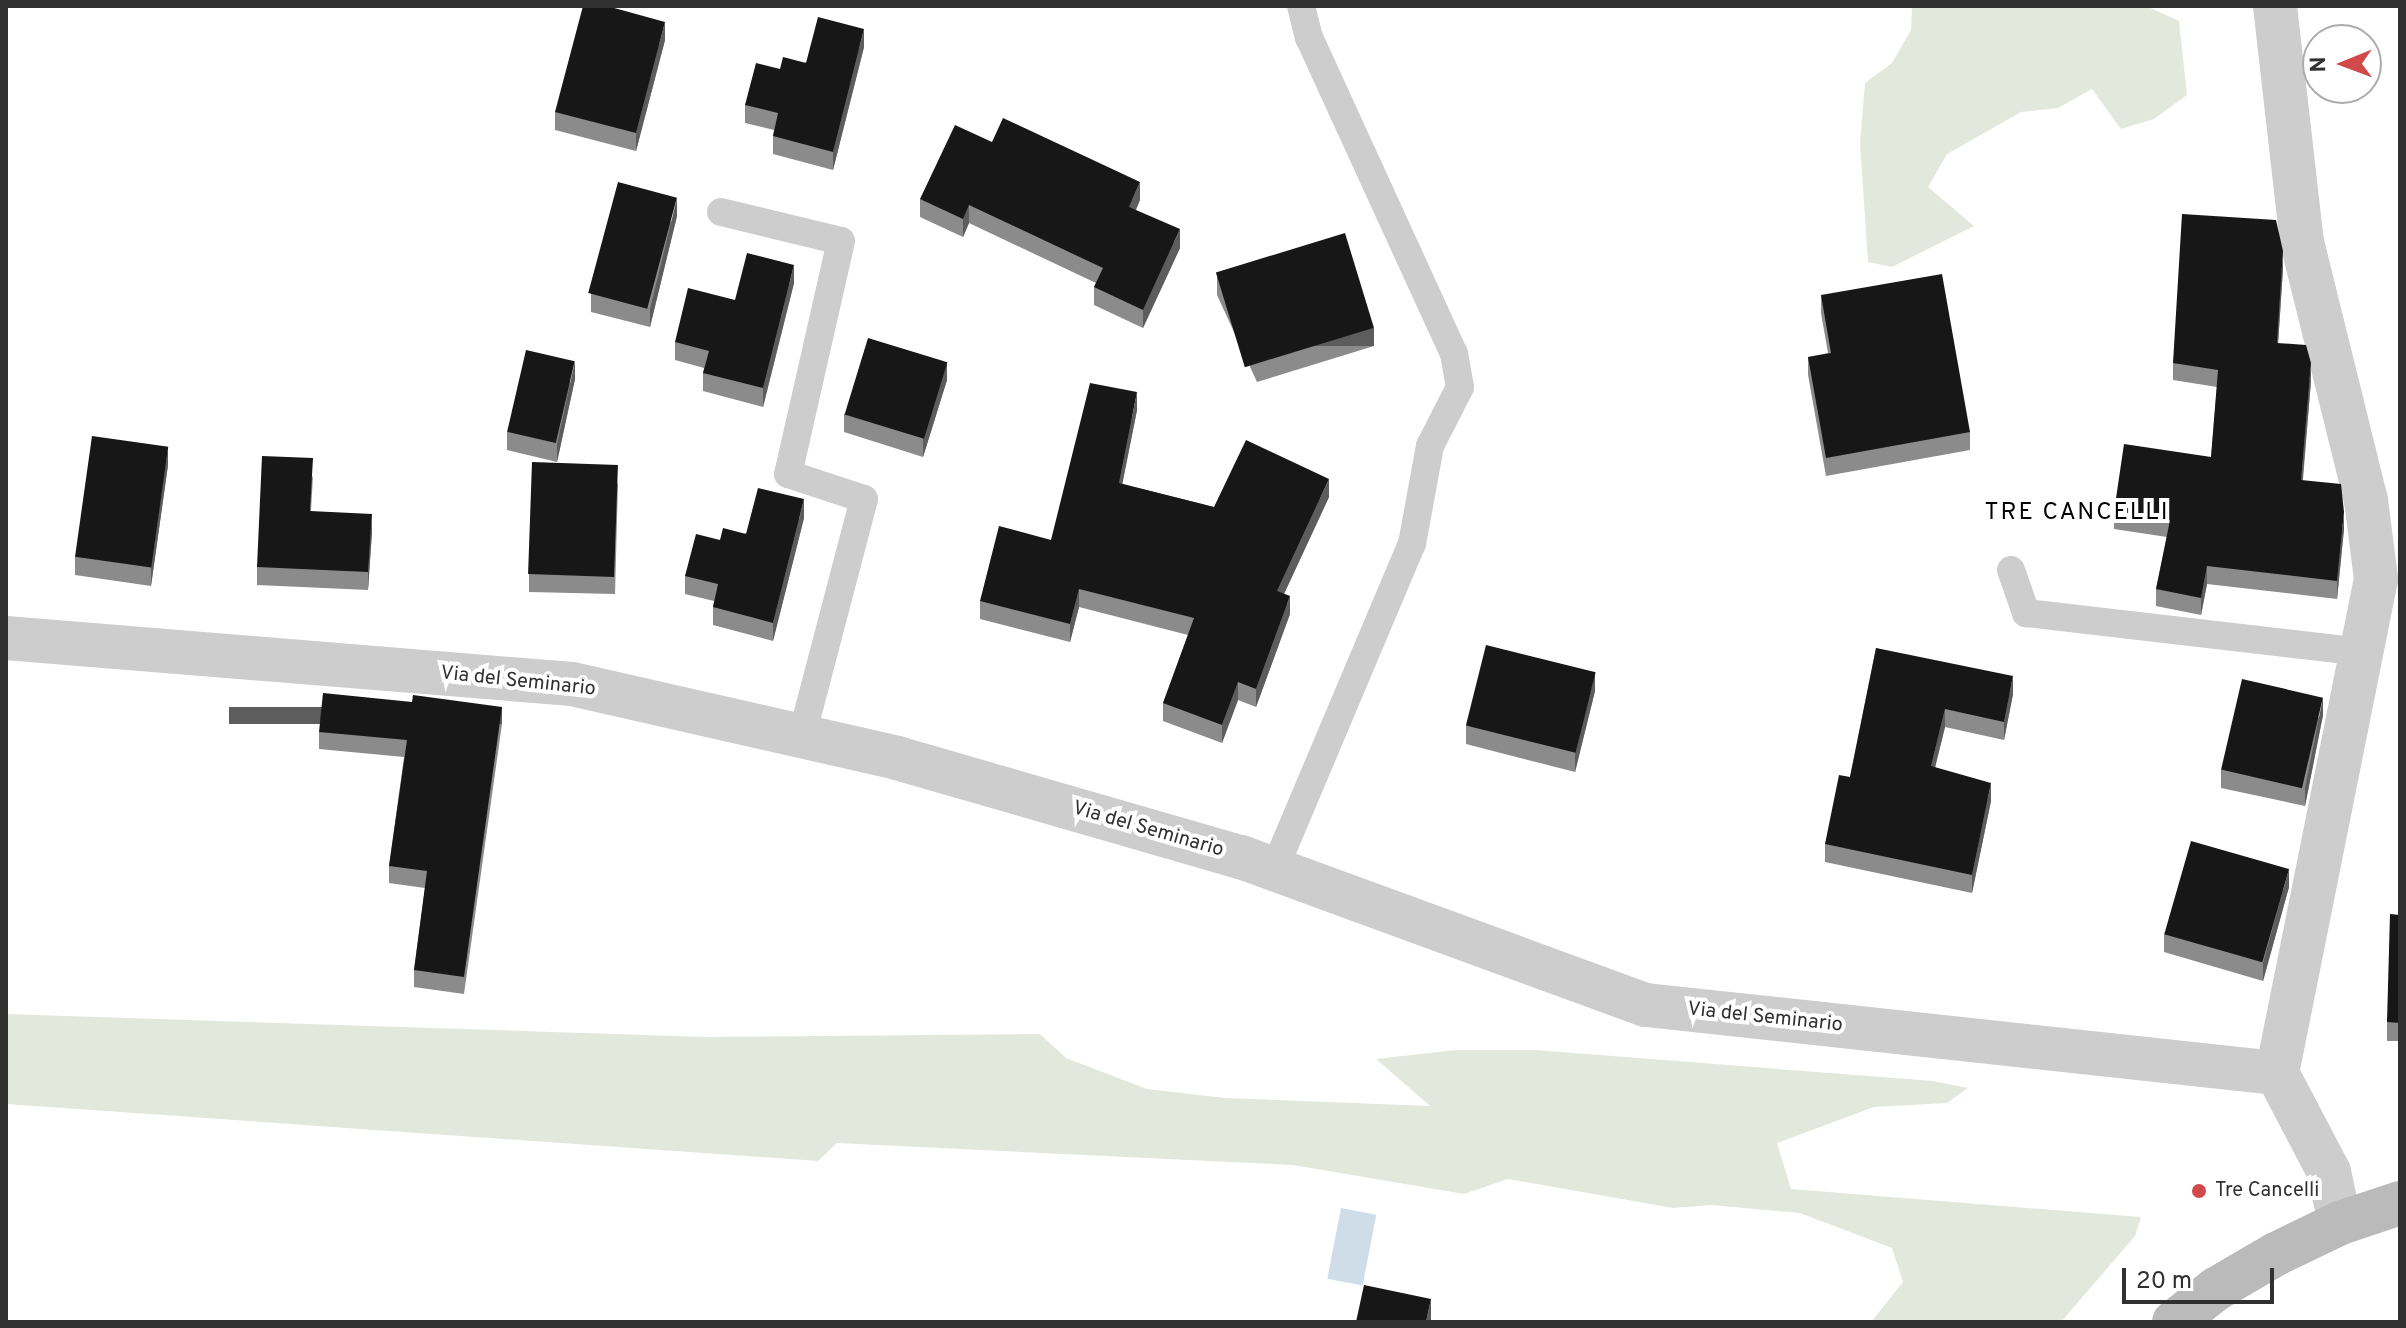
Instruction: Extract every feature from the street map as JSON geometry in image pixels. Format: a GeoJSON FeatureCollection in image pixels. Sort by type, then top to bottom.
{"type":"FeatureCollection","features":[{"type":"Feature","properties":{"kind":"main road"},"geometry":{"type":"LineString","coordinates":[[2174,1322],[2216,1289],[2340,1223],[2400,1203]]}},
{"type":"Feature","properties":{"kind":"street"},"geometry":{"type":"LineString","coordinates":[[2275,6],[2302,242],[2366,500],[2375,566],[2362,652],[2277,1073],[2329,1172],[2340,1223]]}},
{"type":"Feature","properties":{"kind":"street","name":"Via del Seminario"},"geometry":{"type":"LineString","coordinates":[[6,638],[572,684],[912,762],[1274,870],[1646,1005],[2277,1073]]}},
{"type":"Feature","properties":{"kind":"lane"},"geometry":{"type":"LineString","coordinates":[[1274,870],[1412,544],[1430,446],[1460,387],[1454,354],[1309,38],[1301,6]]}},
{"type":"Feature","properties":{"kind":"lane"},"geometry":{"type":"LineString","coordinates":[[721,212],[841,241],[788,474],[864,499],[802,736]]}},
{"type":"Feature","properties":{"kind":"lane"},"geometry":{"type":"LineString","coordinates":[[2011,570],[2026,613],[2362,652]]}},
{"type":"Feature","properties":{"kind":"shaded area"},"geometry":{"type":"Polygon","coordinates":[[[1912,6],[2146,6],[2179,21],[2187,95],[2154,119],[2121,129],[2092,89],[2058,108],[2021,112],[1947,154],[1928,187],[1974,226],[1892,267],[1868,262],[1860,143],[1865,83],[1892,63],[1911,30],[1912,6]]]}},
{"type":"Feature","properties":{"kind":"shaded area"},"geometry":{"type":"Polygon","coordinates":[[[6,1014],[704,1037],[1040,1034],[1066,1058],[1147,1089],[1225,1098],[1430,1106],[1376,1059],[1456,1050],[1535,1050],[1933,1081],[1968,1088],[1947,1103],[1874,1107],[1777,1143],[1791,1189],[2141,1217],[2135,1236],[2061,1322],[1871,1322],[1903,1282],[1892,1248],[1800,1213],[1711,1205],[1673,1208],[1508,1179],[1464,1194],[1293,1165],[837,1143],[818,1161],[6,1104],[6,1014]]]}},
{"type":"Feature","properties":{"kind":"shaded area"},"geometry":{"type":"Polygon","coordinates":[[[1341,1208],[1376,1215],[1363,1286],[1327,1279],[1341,1208]]]}},
{"type":"Feature","properties":{"kind":"building"},"geometry":{"type":"Polygon","coordinates":[[[583,6],[607,6],[665,22],[636,133],[555,112],[583,6]]]}},
{"type":"Feature","properties":{"kind":"building"},"geometry":{"type":"Polygon","coordinates":[[[818,17],[864,29],[833,152],[773,136],[778,113],[745,105],[756,63],[780,69],[783,57],[806,63],[818,17]]]}},
{"type":"Feature","properties":{"kind":"building"},"geometry":{"type":"Polygon","coordinates":[[[1003,118],[1140,182],[1129,207],[1180,229],[1143,310],[1094,287],[1103,268],[969,205],[963,219],[920,199],[955,125],[992,142],[1003,118]]]}},
{"type":"Feature","properties":{"kind":"building"},"geometry":{"type":"Polygon","coordinates":[[[618,182],[677,198],[647,309],[588,293],[618,182]]]}},
{"type":"Feature","properties":{"kind":"building"},"geometry":{"type":"Polygon","coordinates":[[[2182,214],[2276,220],[2283,251],[2277,343],[2306,345],[2311,363],[2301,480],[2341,484],[2344,512],[2337,581],[2207,566],[2201,598],[2156,589],[2170,520],[2114,512],[2124,444],[2211,457],[2218,370],[2173,363],[2182,214]]]}},
{"type":"Feature","properties":{"kind":"building"},"geometry":{"type":"Polygon","coordinates":[[[1345,233],[1374,328],[1245,367],[1216,272],[1345,233]]]}},
{"type":"Feature","properties":{"kind":"building"},"geometry":{"type":"Polygon","coordinates":[[[747,253],[794,265],[763,388],[703,373],[709,351],[675,342],[688,288],[735,300],[747,253]]]}},
{"type":"Feature","properties":{"kind":"building"},"geometry":{"type":"Polygon","coordinates":[[[1942,274],[1970,432],[1826,458],[1808,357],[1831,353],[1821,295],[1942,274]]]}},
{"type":"Feature","properties":{"kind":"building"},"geometry":{"type":"Polygon","coordinates":[[[868,338],[947,362],[924,439],[845,415],[868,338]]]}},
{"type":"Feature","properties":{"kind":"building"},"geometry":{"type":"Polygon","coordinates":[[[526,350],[575,361],[556,443],[507,432],[526,350]]]}},
{"type":"Feature","properties":{"kind":"building"},"geometry":{"type":"Polygon","coordinates":[[[1090,383],[1137,392],[1119,483],[1214,507],[1246,440],[1329,479],[1277,591],[1290,596],[1256,689],[1238,682],[1222,725],[1163,703],[1194,618],[1079,589],[1070,624],[980,601],[999,526],[1051,540],[1090,383]]]}},
{"type":"Feature","properties":{"kind":"building"},"geometry":{"type":"Polygon","coordinates":[[[92,436],[168,447],[151,568],[75,557],[92,436]]]}},
{"type":"Feature","properties":{"kind":"building"},"geometry":{"type":"Polygon","coordinates":[[[262,456],[313,458],[310,511],[372,514],[368,572],[257,567],[262,456]]]}},
{"type":"Feature","properties":{"kind":"building"},"geometry":{"type":"Polygon","coordinates":[[[532,462],[618,465],[614,577],[528,574],[532,462]]]}},
{"type":"Feature","properties":{"kind":"building"},"geometry":{"type":"Polygon","coordinates":[[[758,488],[804,499],[773,623],[713,607],[718,584],[685,576],[696,534],[720,540],[723,528],[746,534],[758,488]]]}},
{"type":"Feature","properties":{"kind":"building"},"geometry":{"type":"Polygon","coordinates":[[[1486,645],[1596,672],[1576,753],[1466,726],[1486,645]]]}},
{"type":"Feature","properties":{"kind":"building"},"geometry":{"type":"Polygon","coordinates":[[[1876,648],[2013,676],[2004,722],[1945,709],[1931,766],[1991,783],[1972,875],[1825,844],[1839,775],[1850,777],[1876,648]]]}},
{"type":"Feature","properties":{"kind":"building"},"geometry":{"type":"Polygon","coordinates":[[[2242,679],[2323,698],[2302,788],[2221,770],[2242,679]]]}},
{"type":"Feature","properties":{"kind":"building"},"geometry":{"type":"Polygon","coordinates":[[[323,693],[412,702],[413,695],[502,707],[464,977],[414,970],[427,871],[389,866],[407,740],[319,732],[323,693]]]}},
{"type":"Feature","properties":{"kind":"building"},"geometry":{"type":"Polygon","coordinates":[[[2191,841],[2289,869],[2262,962],[2164,934],[2191,841]]]}},
{"type":"Feature","properties":{"kind":"building"},"geometry":{"type":"Polygon","coordinates":[[[2390,914],[2400,915],[2400,1023],[2387,1022],[2390,914]]]}},
{"type":"Feature","properties":{"kind":"building"},"geometry":{"type":"Polygon","coordinates":[[[1364,1285],[1431,1299],[1426,1322],[1356,1322],[1364,1285]]]}},
{"type":"Feature","properties":{"kind":"place","name":"Tre Cancelli"},"geometry":{"type":"Point","coordinates":[2199,1191]}},
{"type":"Feature","properties":{"kind":"district","name":"TRE CANCELLI"},"geometry":{"type":"Point","coordinates":[2077,514]}}]}
